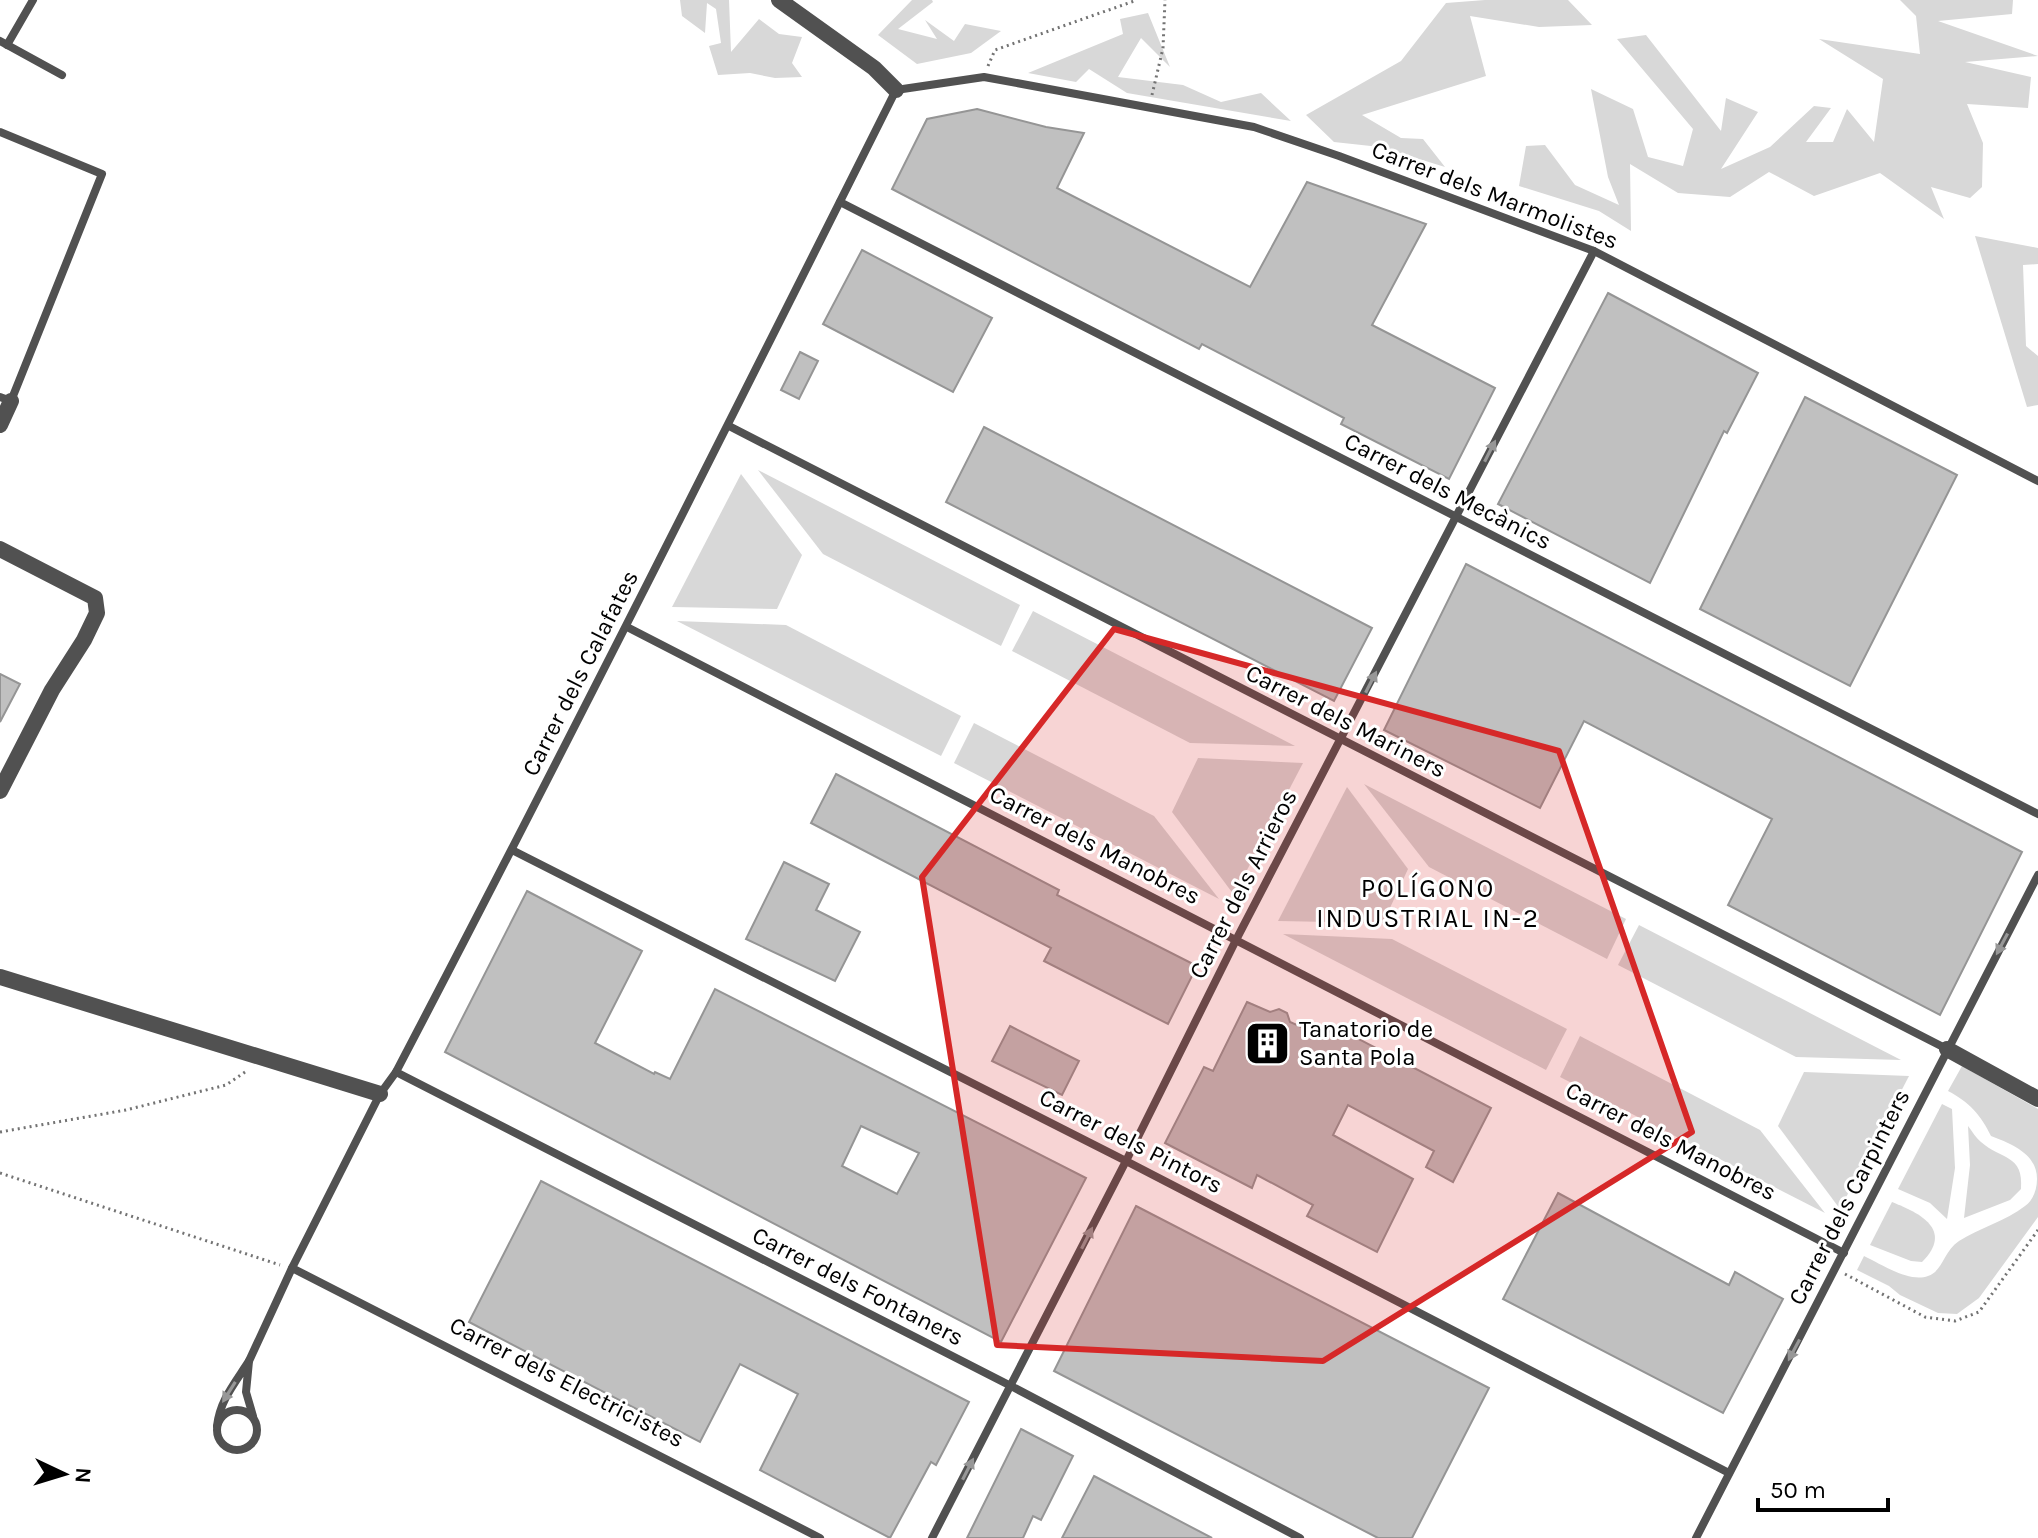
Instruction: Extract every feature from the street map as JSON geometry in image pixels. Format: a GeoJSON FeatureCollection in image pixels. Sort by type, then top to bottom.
{"type":"FeatureCollection","features":[{"type":"Feature","properties":{"kind":"street"},"geometry":{"type":"LineString","coordinates":[[779,0],[874,68],[896,90]]}},
{"type":"Feature","properties":{"kind":"street"},"geometry":{"type":"LineString","coordinates":[[0,425],[6,399]]}},
{"type":"Feature","properties":{"kind":"street"},"geometry":{"type":"LineString","coordinates":[[0,549],[95,598],[97,613],[52,690],[0,791]]}},
{"type":"Feature","properties":{"kind":"street"},"geometry":{"type":"LineString","coordinates":[[0,977],[380,1094]]}},
{"type":"Feature","properties":{"kind":"street"},"geometry":{"type":"LineString","coordinates":[[1947,1049],[2038,1099]]}},
{"type":"Feature","properties":{"kind":"lane"},"geometry":{"type":"LineString","coordinates":[[33,0],[4,43],[62,75]]}},
{"type":"Feature","properties":{"kind":"lane","name":"Carrer dels Marmolistes"},"geometry":{"type":"LineString","coordinates":[[896,90],[984,77],[1254,127],[1339,156],[1594,251],[2038,481]]}},
{"type":"Feature","properties":{"kind":"lane","name":"Carrer dels Calafates"},"geometry":{"type":"LineString","coordinates":[[249,1361],[380,1094],[396,1072],[627,627],[896,90]]}},
{"type":"Feature","properties":{"kind":"lane"},"geometry":{"type":"LineString","coordinates":[[0,132],[102,174],[6,399]]}},
{"type":"Feature","properties":{"kind":"lane","name":"Carrer dels Mecànics"},"geometry":{"type":"LineString","coordinates":[[840,202],[2038,814]]}},
{"type":"Feature","properties":{"kind":"lane","name":"Carrer dels Arrieros"},"geometry":{"type":"LineString","coordinates":[[932,1538],[1236,940],[1594,251]]}},
{"type":"Feature","properties":{"kind":"lane","name":"Carrer dels Mariners"},"geometry":{"type":"LineString","coordinates":[[729,426],[1947,1049]]}},
{"type":"Feature","properties":{"kind":"lane","name":"Carrer dels Manobres"},"geometry":{"type":"LineString","coordinates":[[627,627],[1844,1253]]}},
{"type":"Feature","properties":{"kind":"lane","name":"Carrer dels Pintors"},"geometry":{"type":"LineString","coordinates":[[512,850],[1126,1161],[1729,1473]]}},
{"type":"Feature","properties":{"kind":"lane","name":"Carrer dels Carpinters"},"geometry":{"type":"LineString","coordinates":[[1696,1538],[2038,875]]}},
{"type":"Feature","properties":{"kind":"lane","name":"Carrer dels Fontaners"},"geometry":{"type":"LineString","coordinates":[[396,1072],[1011,1386],[1300,1538]]}},
{"type":"Feature","properties":{"kind":"lane","name":"Carrer dels Electricistes"},"geometry":{"type":"LineString","coordinates":[[292,1268],[820,1538]]}},
{"type":"Feature","properties":{"kind":"lane"},"geometry":{"type":"LineString","coordinates":[[249,1361],[246,1392],[257,1435],[254,1442],[243,1450],[229,1449],[219,1439],[219,1409],[249,1361]]}},
{"type":"Feature","properties":{"kind":"lane"},"geometry":{"type":"LineString","coordinates":[[217,1426],[223,1415],[235,1410],[253,1416]]}},
{"type":"Feature","properties":{"kind":"path"},"geometry":{"type":"LineString","coordinates":[[984,77],[995,50],[1137,0]]}},
{"type":"Feature","properties":{"kind":"path"},"geometry":{"type":"LineString","coordinates":[[1146,107],[1152,96],[1163,48],[1165,0]]}},
{"type":"Feature","properties":{"kind":"path"},"geometry":{"type":"LineString","coordinates":[[0,1132],[126,1110],[226,1085],[264,1058]]}},
{"type":"Feature","properties":{"kind":"path"},"geometry":{"type":"LineString","coordinates":[[0,1173],[292,1268]]}},
{"type":"Feature","properties":{"kind":"path"},"geometry":{"type":"LineString","coordinates":[[1836,1269],[1925,1317],[1955,1321],[1979,1312],[2038,1230]]}},
{"type":"Feature","properties":{"kind":"highlighted area"},"geometry":{"type":"Polygon","coordinates":[[[1114,629],[1559,751],[1692,1132],[1323,1361],[997,1345],[922,877],[1114,629]]]}},
{"type":"Feature","properties":{"kind":"shaded area"},"geometry":{"type":"Polygon","coordinates":[[[680,0],[729,0],[731,52],[759,19],[779,34],[802,37],[792,63],[802,77],[775,78],[750,73],[718,75],[709,46],[721,43],[716,9],[707,3],[705,33],[682,16],[680,0]]]}},
{"type":"Feature","properties":{"kind":"shaded area"},"geometry":{"type":"Polygon","coordinates":[[[912,0],[933,2],[898,29],[937,39],[925,20],[954,41],[965,24],[1001,31],[971,53],[917,64],[878,35],[912,0]]]}},
{"type":"Feature","properties":{"kind":"shaded area"},"geometry":{"type":"Polygon","coordinates":[[[1568,0],[1592,25],[1539,27],[1470,16],[1486,76],[1362,115],[1401,138],[1423,139],[1445,167],[1380,147],[1334,142],[1306,115],[1401,61],[1446,3],[1568,0]]]}},
{"type":"Feature","properties":{"kind":"shaded area"},"geometry":{"type":"Polygon","coordinates":[[[1900,0],[2013,0],[2012,14],[1938,21],[2038,56],[1965,62],[2031,77],[2028,108],[1967,104],[1983,143],[1982,187],[1970,198],[1931,187],[1944,219],[1880,173],[1814,196],[1769,172],[1730,197],[1678,193],[1630,164],[1631,231],[1599,211],[1519,186],[1526,146],[1545,145],[1575,185],[1619,205],[1608,177],[1591,89],[1633,109],[1648,157],[1683,166],[1693,129],[1617,39],[1646,35],[1721,131],[1726,98],[1758,112],[1721,169],[1770,147],[1814,106],[1831,108],[1806,142],[1833,142],[1847,109],[1874,142],[1883,79],[1819,39],[1920,54],[1916,16],[1900,0]]]}},
{"type":"Feature","properties":{"kind":"shaded area"},"geometry":{"type":"Polygon","coordinates":[[[1148,13],[1170,67],[1141,38],[1118,77],[1183,85],[1221,102],[1261,93],[1291,121],[1127,93],[1089,69],[1076,82],[1028,73],[1123,34],[1120,19],[1148,13]]]}},
{"type":"Feature","properties":{"kind":"shaded area"},"geometry":{"type":"Polygon","coordinates":[[[1975,236],[2038,248],[2038,264],[2023,265],[2026,346],[2038,356],[2038,405],[2027,407],[1975,236]]]}},
{"type":"Feature","properties":{"kind":"shaded area"},"geometry":{"type":"Polygon","coordinates":[[[758,470],[1020,605],[1001,646],[823,554],[758,470]]]}},
{"type":"Feature","properties":{"kind":"shaded area"},"geometry":{"type":"Polygon","coordinates":[[[741,474],[802,555],[777,609],[672,607],[741,474]]]}},
{"type":"Feature","properties":{"kind":"shaded area"},"geometry":{"type":"Polygon","coordinates":[[[1033,611],[1295,746],[1190,743],[1012,651],[1033,611]]]}},
{"type":"Feature","properties":{"kind":"shaded area"},"geometry":{"type":"Polygon","coordinates":[[[677,621],[786,625],[961,716],[941,756],[677,621]]]}},
{"type":"Feature","properties":{"kind":"shaded area"},"geometry":{"type":"Polygon","coordinates":[[[974,723],[1154,816],[1219,899],[954,763],[974,723]]]}},
{"type":"Feature","properties":{"kind":"shaded area"},"geometry":{"type":"Polygon","coordinates":[[[1198,758],[1303,763],[1234,895],[1172,812],[1198,758]]]}},
{"type":"Feature","properties":{"kind":"shaded area"},"geometry":{"type":"Polygon","coordinates":[[[1364,784],[1626,919],[1607,959],[1429,867],[1364,784]]]}},
{"type":"Feature","properties":{"kind":"shaded area"},"geometry":{"type":"Polygon","coordinates":[[[1347,787],[1408,869],[1383,923],[1278,921],[1347,787]]]}},
{"type":"Feature","properties":{"kind":"shaded area"},"geometry":{"type":"Polygon","coordinates":[[[1639,925],[1901,1060],[1796,1057],[1618,965],[1639,925]]]}},
{"type":"Feature","properties":{"kind":"shaded area"},"geometry":{"type":"Polygon","coordinates":[[[1283,934],[1392,939],[1567,1029],[1546,1070],[1283,934]]]}},
{"type":"Feature","properties":{"kind":"shaded area"},"geometry":{"type":"Polygon","coordinates":[[[1580,1036],[1760,1130],[1825,1213],[1560,1077],[1580,1036]]]}},
{"type":"Feature","properties":{"kind":"shaded area"},"geometry":{"type":"Polygon","coordinates":[[[1962,1066],[2038,1109],[2038,1217],[1979,1298],[1957,1314],[1938,1313],[1857,1270],[1864,1256],[1904,1275],[1920,1277],[1933,1274],[1959,1241],[2025,1206],[2032,1198],[2037,1183],[2036,1170],[2028,1157],[1991,1136],[1974,1110],[1948,1091],[1962,1066]]]}},
{"type":"Feature","properties":{"kind":"shaded area"},"geometry":{"type":"Polygon","coordinates":[[[1804,1072],[1909,1076],[1840,1209],[1778,1126],[1804,1072]]]}},
{"type":"Feature","properties":{"kind":"shaded area"},"geometry":{"type":"Polygon","coordinates":[[[1942,1104],[1952,1109],[1955,1168],[1947,1219],[1930,1203],[1898,1189],[1942,1104]]]}},
{"type":"Feature","properties":{"kind":"shaded area"},"geometry":{"type":"Polygon","coordinates":[[[1968,1126],[1981,1142],[2015,1163],[2019,1169],[2021,1189],[2010,1200],[1964,1218],[1970,1165],[1968,1126]]]}},
{"type":"Feature","properties":{"kind":"shaded area"},"geometry":{"type":"Polygon","coordinates":[[[1892,1202],[1922,1217],[1934,1232],[1931,1251],[1922,1262],[1911,1261],[1870,1245],[1892,1202]]]}},
{"type":"Feature","properties":{"kind":"building"},"geometry":{"type":"Polygon","coordinates":[[[977,109],[1046,127],[1084,133],[1057,188],[1250,287],[1307,182],[1426,224],[1372,325],[1495,388],[1449,479],[1341,424],[1344,418],[1202,344],[1199,349],[892,189],[927,119],[977,109]]]}},
{"type":"Feature","properties":{"kind":"building"},"geometry":{"type":"Polygon","coordinates":[[[862,250],[992,318],[953,392],[823,324],[862,250]]]}},
{"type":"Feature","properties":{"kind":"building"},"geometry":{"type":"Polygon","coordinates":[[[1608,293],[1758,373],[1727,433],[1724,431],[1650,583],[1498,504],[1608,293]]]}},
{"type":"Feature","properties":{"kind":"building"},"geometry":{"type":"Polygon","coordinates":[[[800,352],[818,361],[799,399],[781,390],[800,352]]]}},
{"type":"Feature","properties":{"kind":"building"},"geometry":{"type":"Polygon","coordinates":[[[1805,397],[1957,475],[1850,686],[1700,609],[1805,397]]]}},
{"type":"Feature","properties":{"kind":"building"},"geometry":{"type":"Polygon","coordinates":[[[984,427],[1372,628],[1334,701],[946,502],[984,427]]]}},
{"type":"Feature","properties":{"kind":"building"},"geometry":{"type":"Polygon","coordinates":[[[1466,564],[2022,852],[1940,1015],[1728,905],[1772,819],[1584,721],[1540,808],[1384,730],[1466,564]]]}},
{"type":"Feature","properties":{"kind":"building"},"geometry":{"type":"Polygon","coordinates":[[[0,674],[20,684],[0,722],[0,674]]]}},
{"type":"Feature","properties":{"kind":"building"},"geometry":{"type":"Polygon","coordinates":[[[836,774],[1059,890],[1057,895],[1197,966],[1168,1024],[1044,961],[1051,948],[811,823],[836,774]]]}},
{"type":"Feature","properties":{"kind":"building"},"geometry":{"type":"Polygon","coordinates":[[[784,862],[829,884],[816,910],[860,932],[835,981],[746,939],[784,862]]]}},
{"type":"Feature","properties":{"kind":"building"},"geometry":{"type":"Polygon","coordinates":[[[527,891],[642,951],[595,1043],[654,1074],[670,1079],[715,989],[1086,1178],[1001,1342],[445,1052],[527,891]],[[861,1126],[842,1166],[897,1194],[919,1153],[861,1126]]]}},
{"type":"Feature","properties":{"kind":"building"},"geometry":{"type":"Polygon","coordinates":[[[1247,1002],[1270,1012],[1279,1009],[1287,1013],[1290,1022],[1326,1038],[1332,1025],[1491,1108],[1453,1182],[1426,1167],[1434,1151],[1348,1105],[1333,1135],[1413,1179],[1377,1252],[1307,1216],[1313,1205],[1257,1175],[1252,1188],[1165,1143],[1204,1067],[1213,1071],[1247,1002]]]}},
{"type":"Feature","properties":{"kind":"building"},"geometry":{"type":"Polygon","coordinates":[[[1010,1026],[1079,1061],[1062,1095],[992,1061],[1010,1026]]]}},
{"type":"Feature","properties":{"kind":"building"},"geometry":{"type":"Polygon","coordinates":[[[541,1181],[969,1402],[936,1465],[931,1462],[890,1538],[760,1470],[798,1394],[740,1364],[700,1442],[469,1322],[541,1181]]]}},
{"type":"Feature","properties":{"kind":"building"},"geometry":{"type":"Polygon","coordinates":[[[1558,1193],[1729,1285],[1735,1272],[1783,1299],[1723,1413],[1503,1299],[1558,1193]]]}},
{"type":"Feature","properties":{"kind":"building"},"geometry":{"type":"Polygon","coordinates":[[[1136,1206],[1489,1388],[1412,1538],[1378,1538],[1054,1371],[1136,1206]]]}},
{"type":"Feature","properties":{"kind":"building"},"geometry":{"type":"Polygon","coordinates":[[[1021,1429],[1073,1456],[1041,1520],[1033,1516],[1023,1538],[967,1538],[1021,1429]]]}},
{"type":"Feature","properties":{"kind":"building"},"geometry":{"type":"Polygon","coordinates":[[[1094,1476],[1212,1538],[1062,1538],[1094,1476]]]}},
{"type":"Feature","properties":{"kind":"place","name":"Tanatorio de Santa Pola"},"geometry":{"type":"Point","coordinates":[1268,1043]}},
{"type":"Feature","properties":{"kind":"district","name":"POLÍGONO INDUSTRIAL IN-2"},"geometry":{"type":"Point","coordinates":[1428,903]}}]}
